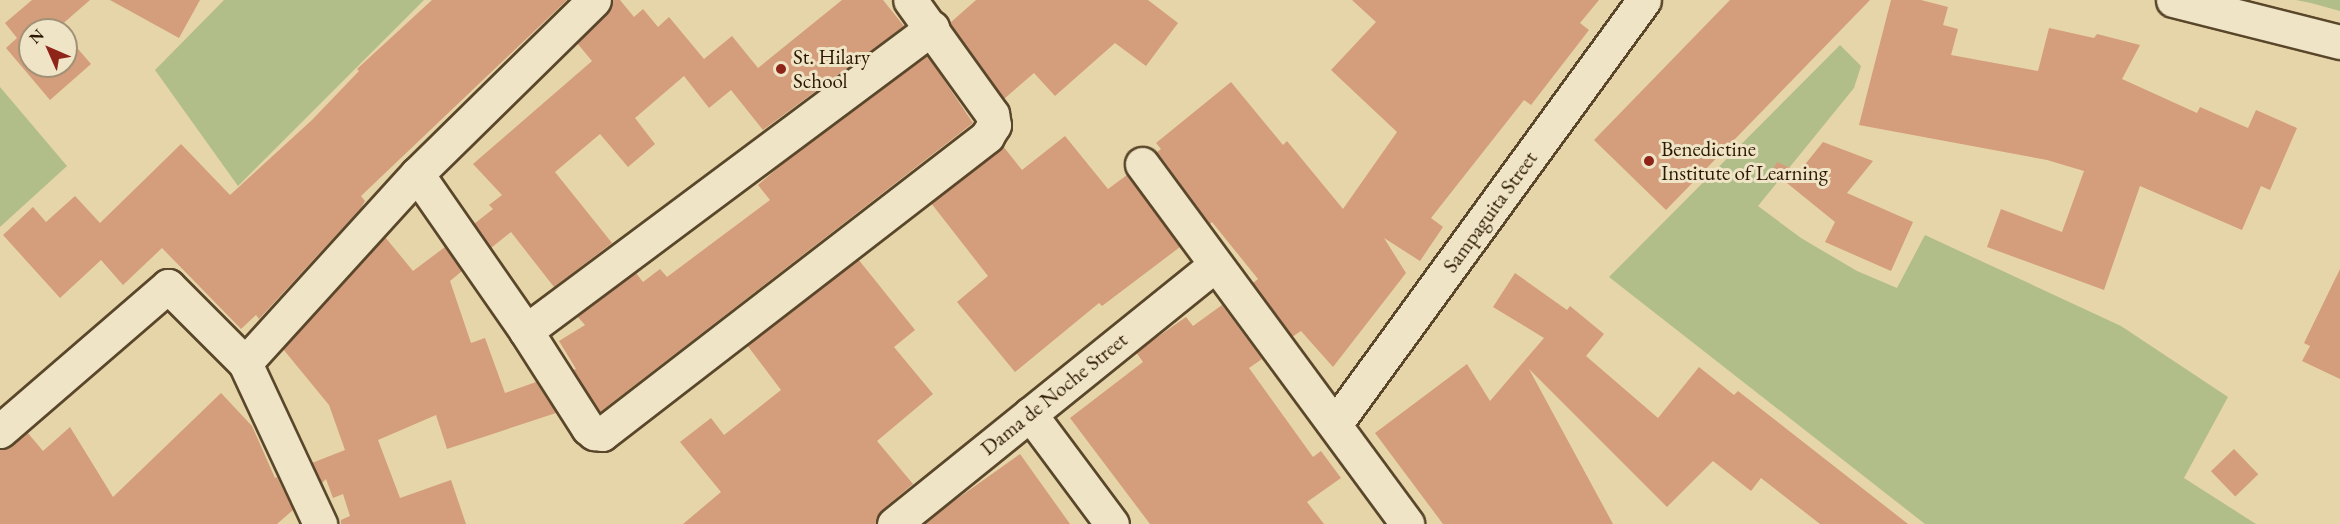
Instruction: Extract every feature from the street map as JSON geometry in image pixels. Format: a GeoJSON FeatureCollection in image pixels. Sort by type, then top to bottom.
{"type":"FeatureCollection","features":[{"type":"Feature","properties":{"kind":"street"},"geometry":{"type":"LineString","coordinates":[[245,363],[417,174],[594,0]]}},
{"type":"Feature","properties":{"kind":"street"},"geometry":{"type":"LineString","coordinates":[[417,174],[526,331],[588,428],[594,433],[602,434],[987,136],[994,125],[992,114],[910,0]]}},
{"type":"Feature","properties":{"kind":"street","name":"Sampaguita Street"},"geometry":{"type":"LineString","coordinates":[[1336,423],[1644,0]]}},
{"type":"Feature","properties":{"kind":"street"},"geometry":{"type":"LineString","coordinates":[[2173,0],[2340,42]]}},
{"type":"Feature","properties":{"kind":"street"},"geometry":{"type":"LineString","coordinates":[[526,331],[932,28]]}},
{"type":"Feature","properties":{"kind":"street"},"geometry":{"type":"LineString","coordinates":[[1142,164],[1336,423],[1407,524]]}},
{"type":"Feature","properties":{"kind":"street","name":"Dama de Noche Street"},"geometry":{"type":"LineString","coordinates":[[894,524],[1215,264]]}},
{"type":"Feature","properties":{"kind":"street"},"geometry":{"type":"LineString","coordinates":[[0,431],[168,286],[245,363],[320,524]]}},
{"type":"Feature","properties":{"kind":"street"},"geometry":{"type":"LineString","coordinates":[[1030,414],[1112,524]]}},
{"type":"Feature","properties":{"kind":"green space"},"geometry":{"type":"Polygon","coordinates":[[[224,0],[424,0],[238,186],[155,70],[224,0]]]}},
{"type":"Feature","properties":{"kind":"green space"},"geometry":{"type":"Polygon","coordinates":[[[2296,0],[2340,0],[2340,11],[2311,3],[2296,0]]]}},
{"type":"Feature","properties":{"kind":"green space"},"geometry":{"type":"Polygon","coordinates":[[[1840,45],[1861,66],[1854,88],[1758,206],[1801,238],[1857,271],[1897,288],[1925,235],[2121,326],[2228,397],[2184,478],[2256,524],[1925,524],[1609,277],[1840,45]]]}},
{"type":"Feature","properties":{"kind":"green space"},"geometry":{"type":"Polygon","coordinates":[[[0,87],[67,166],[0,227],[0,87]]]}},
{"type":"Feature","properties":{"kind":"building"},"geometry":{"type":"Polygon","coordinates":[[[32,0],[90,0],[69,18],[18,18],[18,62],[6,48],[17,38],[5,23],[32,0]]]}},
{"type":"Feature","properties":{"kind":"building"},"geometry":{"type":"Polygon","coordinates":[[[110,0],[200,0],[179,38],[110,0]]]}},
{"type":"Feature","properties":{"kind":"building"},"geometry":{"type":"Polygon","coordinates":[[[432,0],[567,0],[361,196],[365,201],[361,208],[259,319],[256,315],[241,329],[162,248],[123,285],[101,260],[60,298],[3,235],[33,207],[46,222],[75,196],[100,223],[181,144],[230,195],[312,120],[359,71],[357,69],[432,0]]]}},
{"type":"Feature","properties":{"kind":"building"},"geometry":{"type":"Polygon","coordinates":[[[612,0],[620,0],[634,17],[643,9],[658,27],[669,17],[704,59],[732,36],[758,68],[842,0],[883,0],[904,26],[763,130],[731,90],[709,108],[684,76],[635,118],[655,144],[628,167],[600,134],[555,172],[612,243],[554,287],[511,232],[491,248],[474,224],[493,209],[489,205],[502,195],[473,164],[592,61],[577,43],[607,13],[612,0]]]}},
{"type":"Feature","properties":{"kind":"building"},"geometry":{"type":"Polygon","coordinates":[[[976,0],[1148,0],[1178,23],[1146,66],[1115,43],[1055,96],[1034,73],[1004,99],[950,23],[976,0]]]}},
{"type":"Feature","properties":{"kind":"building"},"geometry":{"type":"Polygon","coordinates":[[[1352,0],[1599,0],[1580,23],[1589,30],[1531,105],[1524,100],[1431,218],[1443,227],[1420,261],[1384,238],[1406,273],[1333,367],[1301,331],[1292,337],[1253,283],[1258,279],[1212,222],[1210,224],[1157,152],[1161,149],[1156,143],[1231,82],[1283,145],[1287,141],[1343,209],[1397,132],[1331,70],[1376,22],[1352,0]]]}},
{"type":"Feature","properties":{"kind":"building"},"geometry":{"type":"Polygon","coordinates":[[[1730,0],[1870,0],[1666,210],[1594,140],[1730,0]]]}},
{"type":"Feature","properties":{"kind":"building"},"geometry":{"type":"Polygon","coordinates":[[[1891,0],[1921,0],[1948,7],[1943,25],[1958,29],[1951,55],[2038,71],[2049,28],[2094,38],[2097,34],[2140,45],[2122,79],[2197,113],[2200,107],[2248,128],[2256,110],[2297,128],[2270,190],[2261,186],[2242,230],[2140,186],[2104,290],[1987,247],[2001,209],[2062,232],[2084,171],[2047,160],[1859,125],[1891,0]]]}},
{"type":"Feature","properties":{"kind":"building"},"geometry":{"type":"Polygon","coordinates":[[[78,49],[91,64],[78,75],[78,49]]]}},
{"type":"Feature","properties":{"kind":"building"},"geometry":{"type":"Polygon","coordinates":[[[927,55],[973,123],[600,412],[573,370],[576,369],[559,341],[585,325],[577,316],[636,273],[643,282],[660,269],[667,277],[770,200],[758,185],[787,160],[927,55]]]}},
{"type":"Feature","properties":{"kind":"building"},"geometry":{"type":"Polygon","coordinates":[[[31,78],[75,78],[50,100],[31,78]]]}},
{"type":"Feature","properties":{"kind":"building"},"geometry":{"type":"Polygon","coordinates":[[[1065,136],[1108,189],[1127,175],[1180,247],[1102,306],[1099,303],[1015,372],[957,302],[988,276],[931,203],[1003,146],[1022,170],[1065,136]]]}},
{"type":"Feature","properties":{"kind":"building"},"geometry":{"type":"Polygon","coordinates":[[[1823,142],[1873,161],[1847,193],[1913,222],[1891,271],[1825,242],[1835,222],[1772,171],[1777,162],[1799,172],[1823,142]]]}},
{"type":"Feature","properties":{"kind":"building"},"geometry":{"type":"Polygon","coordinates":[[[385,237],[413,271],[445,247],[462,271],[450,281],[471,343],[485,338],[505,393],[536,382],[556,413],[447,449],[436,415],[378,440],[400,498],[451,480],[466,524],[341,524],[341,520],[350,516],[343,494],[333,498],[326,479],[322,483],[312,463],[345,450],[329,405],[283,349],[385,237]]]}},
{"type":"Feature","properties":{"kind":"building"},"geometry":{"type":"Polygon","coordinates":[[[858,259],[915,330],[894,347],[933,394],[877,441],[913,484],[882,510],[876,524],[683,524],[721,492],[680,442],[711,418],[724,435],[781,390],[747,345],[858,259]]]}},
{"type":"Feature","properties":{"kind":"building"},"geometry":{"type":"Polygon","coordinates":[[[2340,269],[2340,379],[2302,361],[2310,346],[2304,343],[2340,269]]]}},
{"type":"Feature","properties":{"kind":"building"},"geometry":{"type":"Polygon","coordinates":[[[1515,273],[1567,310],[1570,306],[1604,334],[1586,356],[1658,418],[1699,367],[1734,395],[1738,391],[1908,524],[1820,524],[1761,478],[1751,491],[1713,461],[1667,507],[1529,369],[1613,524],[1443,524],[1375,433],[1467,364],[1490,401],[1544,338],[1493,307],[1515,273]]]}},
{"type":"Feature","properties":{"kind":"building"},"geometry":{"type":"Polygon","coordinates":[[[1222,305],[1262,359],[1249,368],[1313,457],[1321,451],[1341,478],[1307,502],[1324,524],[1150,524],[1070,418],[1143,362],[1136,352],[1186,317],[1193,326],[1222,305]]]}},
{"type":"Feature","properties":{"kind":"building"},"geometry":{"type":"Polygon","coordinates":[[[221,393],[252,426],[275,478],[277,477],[293,510],[277,524],[0,524],[0,449],[12,446],[27,432],[43,451],[70,427],[113,497],[221,393]]]}},
{"type":"Feature","properties":{"kind":"building"},"geometry":{"type":"Polygon","coordinates":[[[2234,449],[2258,474],[2235,496],[2211,471],[2234,449]]]}},
{"type":"Feature","properties":{"kind":"building"},"geometry":{"type":"Polygon","coordinates":[[[1020,454],[1070,524],[924,524],[937,513],[1020,454]]]}},
{"type":"Feature","properties":{"kind":"place","name":"St. Hilary School"},"geometry":{"type":"Point","coordinates":[781,69]}},
{"type":"Feature","properties":{"kind":"place","name":"Benedictine Institute of Learning"},"geometry":{"type":"Point","coordinates":[1649,161]}}]}
